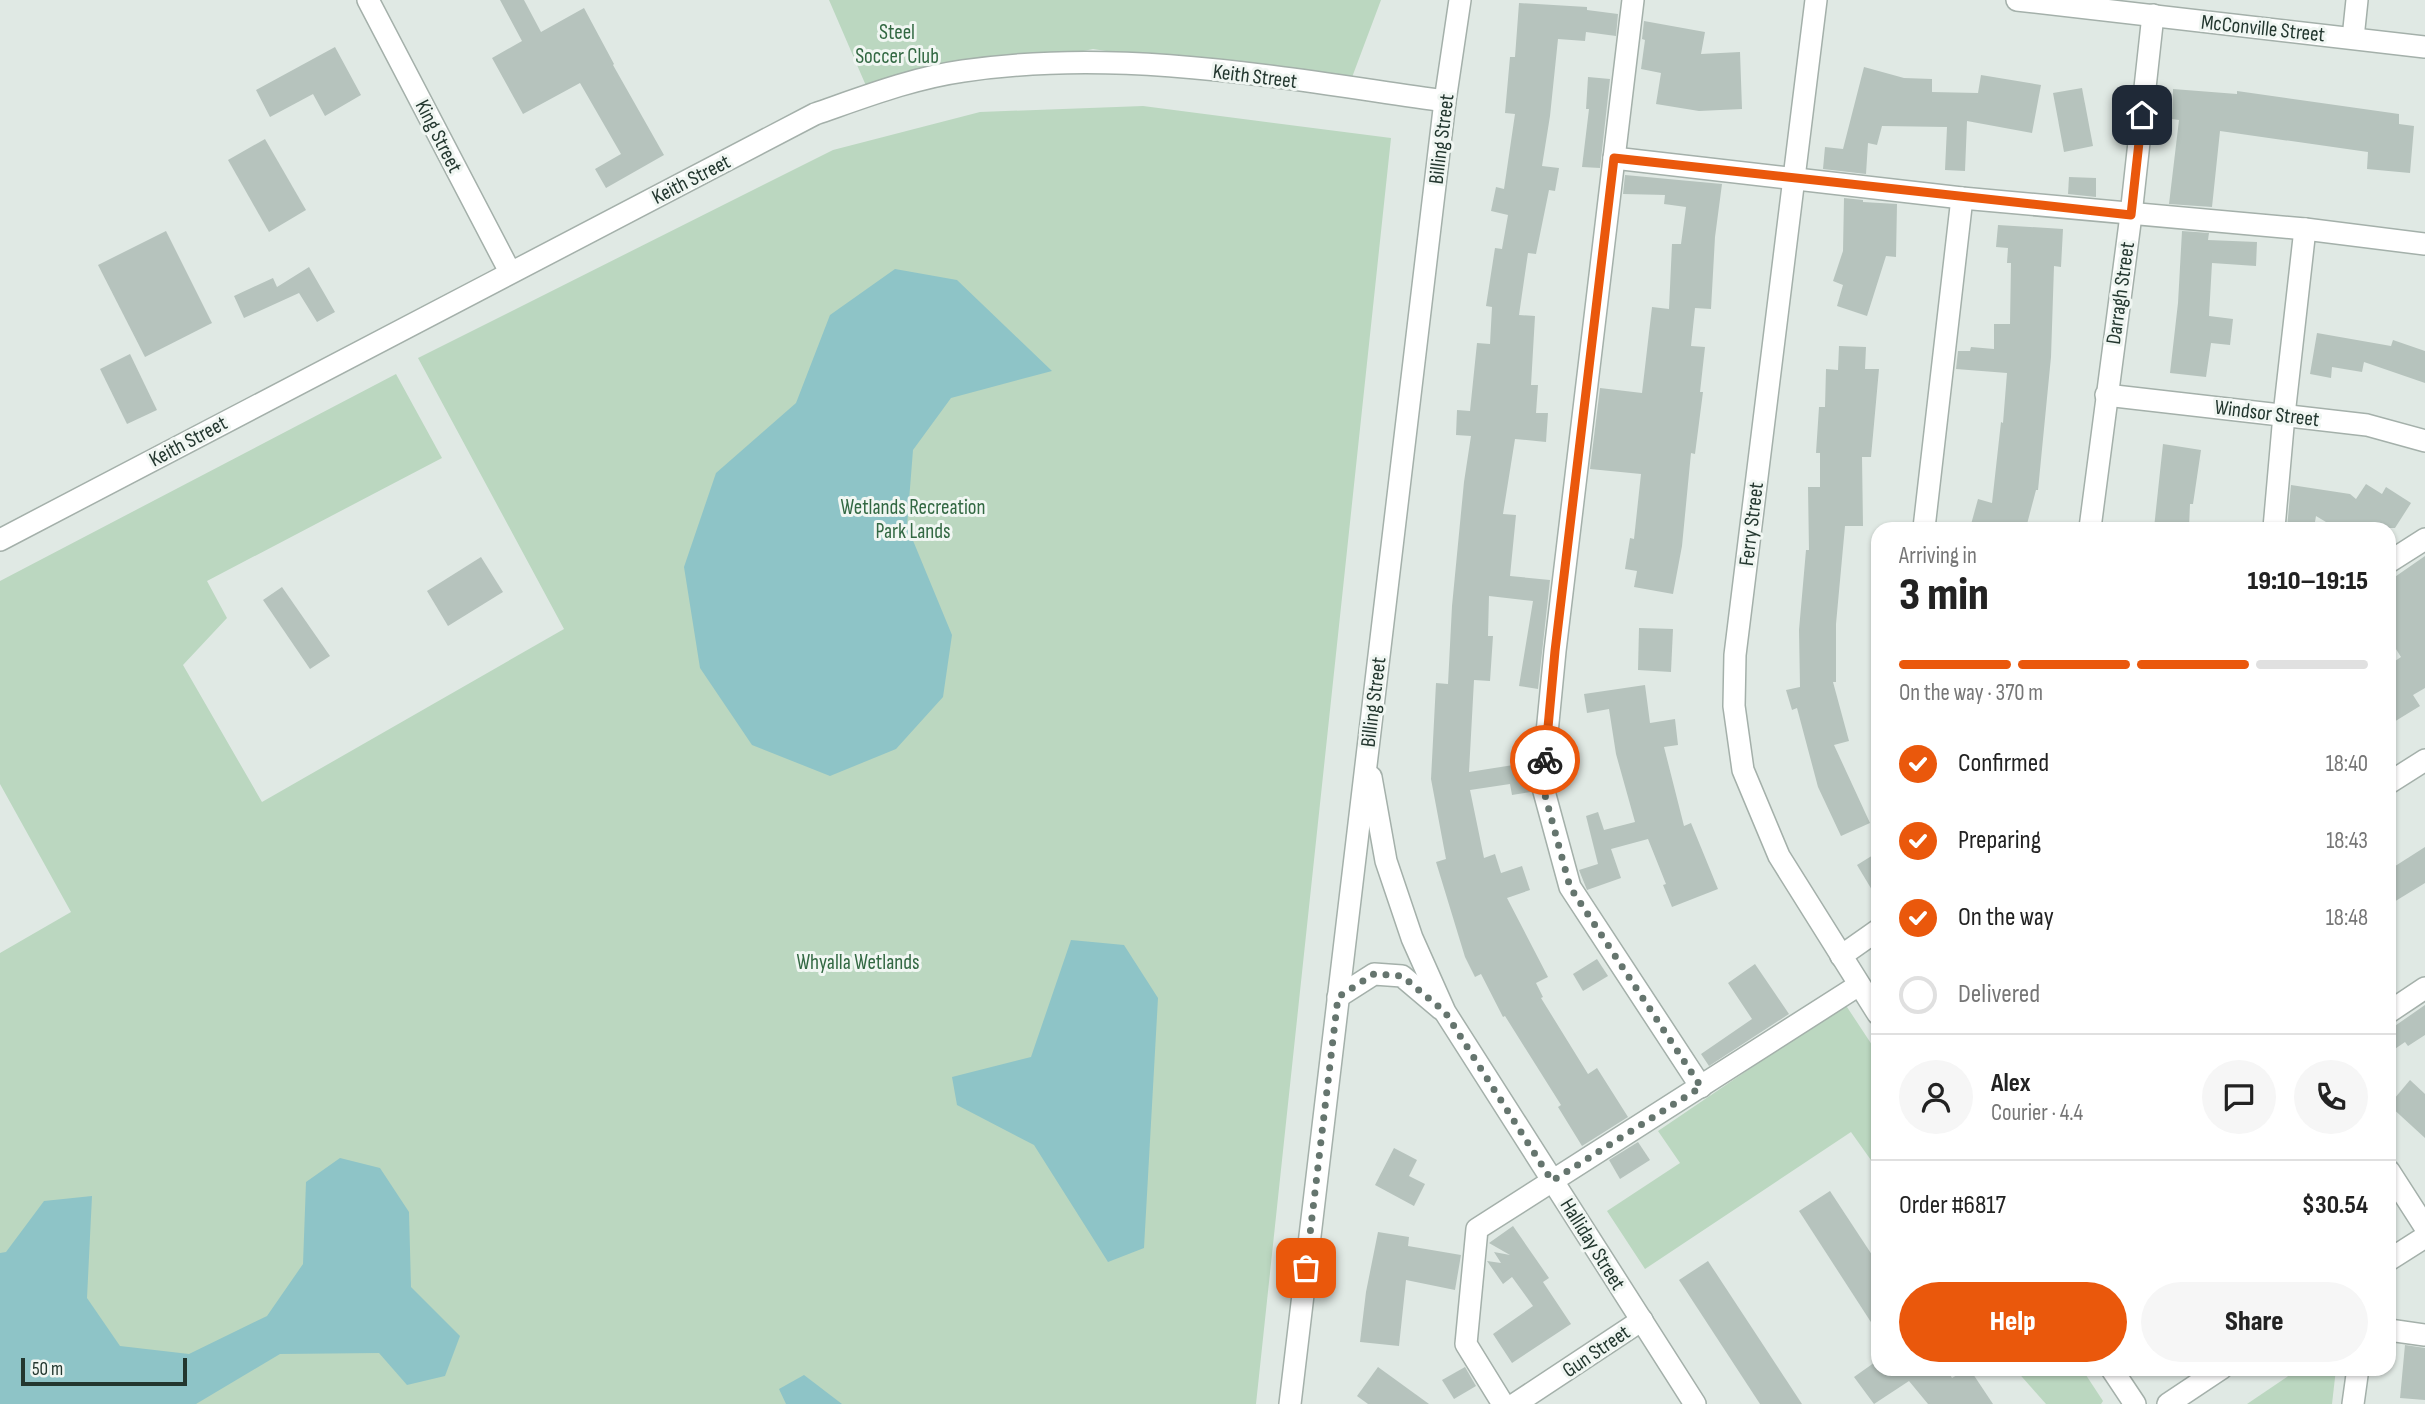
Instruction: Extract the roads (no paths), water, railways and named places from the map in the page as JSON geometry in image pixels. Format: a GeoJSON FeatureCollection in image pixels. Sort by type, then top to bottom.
{"type":"FeatureCollection","features":[{"type":"Feature","properties":{"kind":"street","name":"King Street"},"geometry":{"type":"LineString","coordinates":[[369,0],[510,272]]}},
{"type":"Feature","properties":{"kind":"street","name":"Billing Street"},"geometry":{"type":"LineString","coordinates":[[1290,1404],[1445,101],[1460,0]]}},
{"type":"Feature","properties":{"kind":"street"},"geometry":{"type":"LineString","coordinates":[[1633,0],[1555,651],[1542,784],[1570,887],[1701,1087]]}},
{"type":"Feature","properties":{"kind":"street","name":"Ferry Street"},"geometry":{"type":"LineString","coordinates":[[1816,0],[1735,655],[1734,706],[1743,770],[1779,856],[1871,1003]]}},
{"type":"Feature","properties":{"kind":"street","name":"McConville Street"},"geometry":{"type":"LineString","coordinates":[[2017,0],[2425,47]]}},
{"type":"Feature","properties":{"kind":"street"},"geometry":{"type":"LineString","coordinates":[[2353,38],[2357,0]]}},
{"type":"Feature","properties":{"kind":"street","name":"Darragh Street"},"geometry":{"type":"LineString","coordinates":[[2091,522],[2131,215],[2153,15]]}},
{"type":"Feature","properties":{"kind":"street","name":"Keith Street"},"geometry":{"type":"LineString","coordinates":[[0,540],[815,114],[891,88],[962,71],[1066,61],[1160,64],[1445,101]]}},
{"type":"Feature","properties":{"kind":"street"},"geometry":{"type":"LineString","coordinates":[[1614,158],[1962,198],[2305,229],[2425,244]]}},
{"type":"Feature","properties":{"kind":"street"},"geometry":{"type":"LineString","coordinates":[[1925,522],[1962,198]]}},
{"type":"Feature","properties":{"kind":"street"},"geometry":{"type":"LineString","coordinates":[[2275,522],[2305,229]]}},
{"type":"Feature","properties":{"kind":"street","name":"Windsor Street"},"geometry":{"type":"LineString","coordinates":[[2106,395],[2367,425],[2425,441]]}},
{"type":"Feature","properties":{"kind":"street"},"geometry":{"type":"LineString","coordinates":[[2396,558],[2425,539]]}},
{"type":"Feature","properties":{"kind":"street","name":"Halliday Street"},"geometry":{"type":"LineString","coordinates":[[1367,756],[1386,861],[1412,938],[1445,1012],[1695,1404]]}},
{"type":"Feature","properties":{"kind":"street"},"geometry":{"type":"LineString","coordinates":[[2396,779],[2425,760]]}},
{"type":"Feature","properties":{"kind":"street"},"geometry":{"type":"LineString","coordinates":[[1841,956],[1871,935]]}},
{"type":"Feature","properties":{"kind":"street","name":"Halliday Street"},"geometry":{"type":"LineString","coordinates":[[1338,997],[1374,974],[1402,976],[1445,1012]]}},
{"type":"Feature","properties":{"kind":"street"},"geometry":{"type":"LineString","coordinates":[[1503,1404],[1466,1344],[1477,1230],[1859,985]]}},
{"type":"Feature","properties":{"kind":"street"},"geometry":{"type":"LineString","coordinates":[[2396,1007],[2425,988]]}},
{"type":"Feature","properties":{"kind":"street"},"geometry":{"type":"LineString","coordinates":[[2396,1182],[2425,1227]]}},
{"type":"Feature","properties":{"kind":"street"},"geometry":{"type":"LineString","coordinates":[[2396,1256],[2425,1237]]}},
{"type":"Feature","properties":{"kind":"street","name":"Gun Street"},"geometry":{"type":"LineString","coordinates":[[1516,1404],[1642,1320]]}},
{"type":"Feature","properties":{"kind":"street"},"geometry":{"type":"LineString","coordinates":[[2396,1331],[2425,1335]]}},
{"type":"Feature","properties":{"kind":"street"},"geometry":{"type":"LineString","coordinates":[[2116,1376],[2135,1404]]}},
{"type":"Feature","properties":{"kind":"street"},"geometry":{"type":"LineString","coordinates":[[2168,1404],[2210,1376]]}},
{"type":"Feature","properties":{"kind":"street"},"geometry":{"type":"LineString","coordinates":[[2353,1404],[2357,1376]]}},
{"type":"Feature","properties":{"kind":"water"},"geometry":{"type":"Polygon","coordinates":[[[895,269],[957,280],[1052,371],[951,398],[913,450],[907,526],[952,635],[943,697],[896,749],[830,776],[752,745],[700,668],[684,567],[716,473],[796,403],[830,315],[895,269]]]}},
{"type":"Feature","properties":{"kind":"water"},"geometry":{"type":"Polygon","coordinates":[[[1071,940],[1124,945],[1158,998],[1144,1248],[1108,1262],[1034,1145],[957,1105],[952,1077],[1031,1057],[1071,940]]]}},
{"type":"Feature","properties":{"kind":"water"},"geometry":{"type":"Polygon","coordinates":[[[340,1158],[380,1168],[409,1212],[411,1287],[460,1336],[445,1376],[407,1385],[379,1353],[280,1354],[196,1404],[0,1404],[0,1253],[6,1252],[44,1201],[92,1196],[87,1298],[120,1346],[189,1354],[267,1316],[303,1264],[306,1182],[340,1158]]]}},
{"type":"Feature","properties":{"kind":"water"},"geometry":{"type":"Polygon","coordinates":[[[804,1375],[842,1404],[786,1404],[779,1389],[804,1375]]]}},
{"type":"Feature","properties":{"kind":"park label","name":"Steel Soccer Club"},"geometry":{"type":"Point","coordinates":[897,44]}},
{"type":"Feature","properties":{"kind":"park label","name":"Wetlands Recreation Park Lands"},"geometry":{"type":"Point","coordinates":[913,519]}},
{"type":"Feature","properties":{"kind":"park label","name":"Whyalla Wetlands"},"geometry":{"type":"Point","coordinates":[858,962]}}]}
